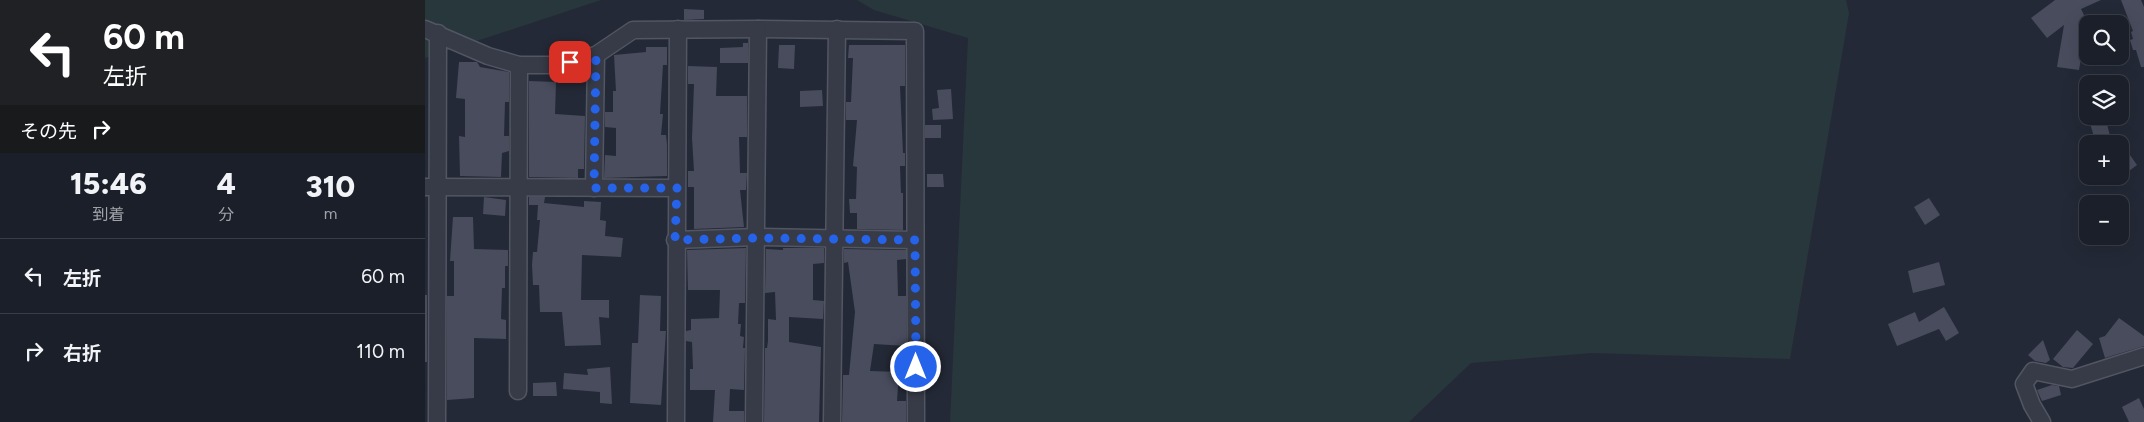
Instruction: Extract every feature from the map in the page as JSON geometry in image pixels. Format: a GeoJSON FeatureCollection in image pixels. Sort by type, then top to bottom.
{"type":"FeatureCollection","features":[{"type":"Feature","properties":{"kind":"street"},"geometry":{"type":"LineString","coordinates":[[675,422],[678,29]]}},
{"type":"Feature","properties":{"kind":"street"},"geometry":{"type":"LineString","coordinates":[[754,422],[758,29]]}},
{"type":"Feature","properties":{"kind":"street"},"geometry":{"type":"LineString","coordinates":[[832,422],[837,29]]}},
{"type":"Feature","properties":{"kind":"street"},"geometry":{"type":"LineString","coordinates":[[437,422],[432,187],[432,31],[488,56],[519,65],[557,65],[596,55],[633,30],[837,29],[915,31],[916,422]]}},
{"type":"Feature","properties":{"kind":"street"},"geometry":{"type":"LineString","coordinates":[[594,188],[596,55]]}},
{"type":"Feature","properties":{"kind":"street"},"geometry":{"type":"LineString","coordinates":[[517,390],[519,65]]}},
{"type":"Feature","properties":{"kind":"street"},"geometry":{"type":"LineString","coordinates":[[432,187],[677,188]]}},
{"type":"Feature","properties":{"kind":"street"},"geometry":{"type":"LineString","coordinates":[[675,240],[833,238],[915,240]]}},
{"type":"Feature","properties":{"kind":"street"},"geometry":{"type":"LineString","coordinates":[[2042,422],[2031,405],[2024,384],[2033,372],[2072,379],[2144,356]]}},
{"type":"Feature","properties":{"kind":"shaded area"},"geometry":{"type":"Polygon","coordinates":[[[425,0],[601,0],[425,58],[425,0]]]}},
{"type":"Feature","properties":{"kind":"shaded area"},"geometry":{"type":"Polygon","coordinates":[[[857,0],[1846,0],[1849,13],[1790,359],[1592,353],[1471,363],[1409,422],[950,422],[968,38],[874,10],[857,0]]]}},
{"type":"Feature","properties":{"kind":"building"},"geometry":{"type":"Polygon","coordinates":[[[2055,0],[2101,0],[2081,9],[2084,15],[2079,15],[2079,70],[2057,67],[2064,25],[2047,38],[2031,18],[2055,0]]]}},
{"type":"Feature","properties":{"kind":"building"},"geometry":{"type":"Polygon","coordinates":[[[2121,0],[2141,0],[2144,7],[2144,67],[2141,67],[2136,50],[2133,50],[2130,40],[2133,39],[2131,32],[2133,31],[2129,15],[2127,15],[2121,0]]]}},
{"type":"Feature","properties":{"kind":"building"},"geometry":{"type":"Polygon","coordinates":[[[684,9],[704,10],[704,19],[684,20],[684,9]]]}},
{"type":"Feature","properties":{"kind":"building"},"geometry":{"type":"Polygon","coordinates":[[[743,43],[748,43],[748,63],[720,63],[720,48],[743,47],[743,43]]]}},
{"type":"Feature","properties":{"kind":"building"},"geometry":{"type":"Polygon","coordinates":[[[779,45],[795,45],[794,69],[778,68],[779,45]]]}},
{"type":"Feature","properties":{"kind":"building"},"geometry":{"type":"Polygon","coordinates":[[[849,45],[905,45],[905,86],[900,86],[903,153],[905,153],[905,166],[900,166],[901,193],[903,193],[903,230],[857,229],[857,213],[850,213],[849,199],[856,199],[857,167],[853,166],[857,120],[846,120],[846,102],[851,102],[853,58],[848,58],[849,45]]]}},
{"type":"Feature","properties":{"kind":"building"},"geometry":{"type":"Polygon","coordinates":[[[646,47],[667,47],[667,65],[663,65],[660,114],[663,114],[661,135],[666,135],[667,176],[604,178],[605,155],[616,156],[616,128],[605,127],[605,112],[613,112],[613,91],[616,91],[614,55],[646,52],[646,47]]]}},
{"type":"Feature","properties":{"kind":"building"},"geometry":{"type":"Polygon","coordinates":[[[459,62],[477,62],[480,67],[509,72],[509,102],[505,102],[504,136],[509,136],[509,151],[502,153],[501,177],[460,176],[459,136],[465,137],[465,99],[456,98],[459,62]]]}},
{"type":"Feature","properties":{"kind":"building"},"geometry":{"type":"Polygon","coordinates":[[[688,66],[717,67],[716,96],[747,96],[747,137],[739,137],[740,173],[747,173],[746,190],[740,190],[744,227],[694,229],[694,187],[688,187],[688,171],[694,171],[692,138],[694,84],[688,84],[688,66]]]}},
{"type":"Feature","properties":{"kind":"building"},"geometry":{"type":"Polygon","coordinates":[[[529,81],[556,82],[555,114],[585,116],[584,169],[578,169],[578,178],[529,177],[529,81]]]}},
{"type":"Feature","properties":{"kind":"building"},"geometry":{"type":"Polygon","coordinates":[[[951,89],[953,119],[933,120],[932,109],[939,108],[937,90],[951,89]]]}},
{"type":"Feature","properties":{"kind":"building"},"geometry":{"type":"Polygon","coordinates":[[[822,90],[823,106],[800,107],[800,91],[822,90]]]}},
{"type":"Feature","properties":{"kind":"building"},"geometry":{"type":"Polygon","coordinates":[[[925,125],[941,125],[941,138],[925,138],[925,125]]]}},
{"type":"Feature","properties":{"kind":"building"},"geometry":{"type":"Polygon","coordinates":[[[2091,125],[2107,125],[2110,135],[2093,135],[2091,125]]]}},
{"type":"Feature","properties":{"kind":"building"},"geometry":{"type":"Polygon","coordinates":[[[2129,154],[2137,165],[2129,171],[2129,154]]]}},
{"type":"Feature","properties":{"kind":"building"},"geometry":{"type":"Polygon","coordinates":[[[927,174],[943,174],[944,187],[927,187],[927,174]]]}},
{"type":"Feature","properties":{"kind":"building"},"geometry":{"type":"Polygon","coordinates":[[[484,197],[506,200],[505,216],[483,214],[484,197]]]}},
{"type":"Feature","properties":{"kind":"building"},"geometry":{"type":"Polygon","coordinates":[[[529,197],[545,197],[544,203],[584,207],[584,201],[601,202],[600,220],[606,221],[605,236],[623,238],[621,257],[582,255],[581,300],[609,300],[609,318],[599,317],[601,345],[565,346],[562,312],[540,312],[539,285],[533,285],[532,265],[533,252],[537,252],[540,220],[537,220],[538,205],[529,205],[529,197]]]}},
{"type":"Feature","properties":{"kind":"building"},"geometry":{"type":"Polygon","coordinates":[[[1929,198],[1940,215],[1925,225],[1914,207],[1929,198]]]}},
{"type":"Feature","properties":{"kind":"building"},"geometry":{"type":"Polygon","coordinates":[[[453,217],[473,217],[474,249],[508,250],[508,266],[505,266],[505,288],[502,288],[501,319],[506,320],[506,339],[474,338],[474,398],[447,400],[447,296],[454,296],[454,261],[450,261],[453,217]]]}},
{"type":"Feature","properties":{"kind":"building"},"geometry":{"type":"Polygon","coordinates":[[[746,248],[745,303],[739,303],[738,324],[741,324],[740,336],[744,337],[743,348],[745,348],[744,390],[730,389],[729,411],[744,411],[744,422],[713,422],[715,390],[690,390],[690,369],[693,369],[692,342],[686,341],[686,331],[691,330],[691,319],[719,318],[720,290],[688,290],[687,250],[746,248]]]}},
{"type":"Feature","properties":{"kind":"building"},"geometry":{"type":"Polygon","coordinates":[[[783,248],[824,248],[824,263],[813,264],[813,300],[824,301],[823,319],[789,317],[789,342],[821,347],[819,422],[764,422],[765,348],[767,348],[768,341],[768,319],[776,320],[775,292],[765,293],[766,249],[783,250],[783,248]]]}},
{"type":"Feature","properties":{"kind":"building"},"geometry":{"type":"Polygon","coordinates":[[[844,249],[906,250],[906,259],[897,260],[898,296],[906,296],[906,346],[874,344],[870,371],[899,372],[897,401],[906,401],[906,422],[842,422],[843,375],[849,375],[855,312],[848,262],[844,263],[844,249]]]}},
{"type":"Feature","properties":{"kind":"building"},"geometry":{"type":"Polygon","coordinates":[[[1939,262],[1945,285],[1913,293],[1908,271],[1939,262]]]}},
{"type":"Feature","properties":{"kind":"building"},"geometry":{"type":"Polygon","coordinates":[[[425,295],[427,295],[427,362],[425,362],[425,295]]]}},
{"type":"Feature","properties":{"kind":"building"},"geometry":{"type":"Polygon","coordinates":[[[640,295],[661,296],[660,331],[666,331],[661,405],[630,403],[632,343],[638,343],[640,295]]]}},
{"type":"Feature","properties":{"kind":"building"},"geometry":{"type":"Polygon","coordinates":[[[1944,307],[1959,333],[1946,341],[1939,329],[1897,346],[1888,324],[1915,312],[1919,322],[1944,307]]]}},
{"type":"Feature","properties":{"kind":"building"},"geometry":{"type":"Polygon","coordinates":[[[2119,318],[2144,336],[2144,346],[2105,358],[2099,338],[2105,336],[2119,318]]]}},
{"type":"Feature","properties":{"kind":"building"},"geometry":{"type":"Polygon","coordinates":[[[2077,330],[2093,344],[2073,368],[2063,367],[2053,359],[2077,330]]]}},
{"type":"Feature","properties":{"kind":"building"},"geometry":{"type":"Polygon","coordinates":[[[2043,340],[2050,360],[2046,363],[2035,361],[2028,355],[2043,340]]]}},
{"type":"Feature","properties":{"kind":"building"},"geometry":{"type":"Polygon","coordinates":[[[610,367],[612,404],[600,403],[600,392],[563,389],[564,373],[588,375],[587,369],[610,367]]]}},
{"type":"Feature","properties":{"kind":"building"},"geometry":{"type":"Polygon","coordinates":[[[556,382],[557,396],[533,396],[533,383],[556,382]]]}},
{"type":"Feature","properties":{"kind":"building"},"geometry":{"type":"Polygon","coordinates":[[[2052,385],[2059,386],[2061,395],[2042,401],[2037,390],[2052,385]]]}},
{"type":"Feature","properties":{"kind":"building"},"geometry":{"type":"Polygon","coordinates":[[[2139,398],[2144,409],[2144,422],[2129,422],[2122,407],[2139,398]]]}},
{"type":"Feature","properties":{"kind":"route"},"geometry":{"type":"LineString","coordinates":[[570,62],[596,55],[594,188],[677,188],[675,240],[756,238],[915,240],[916,367]]}}]}
